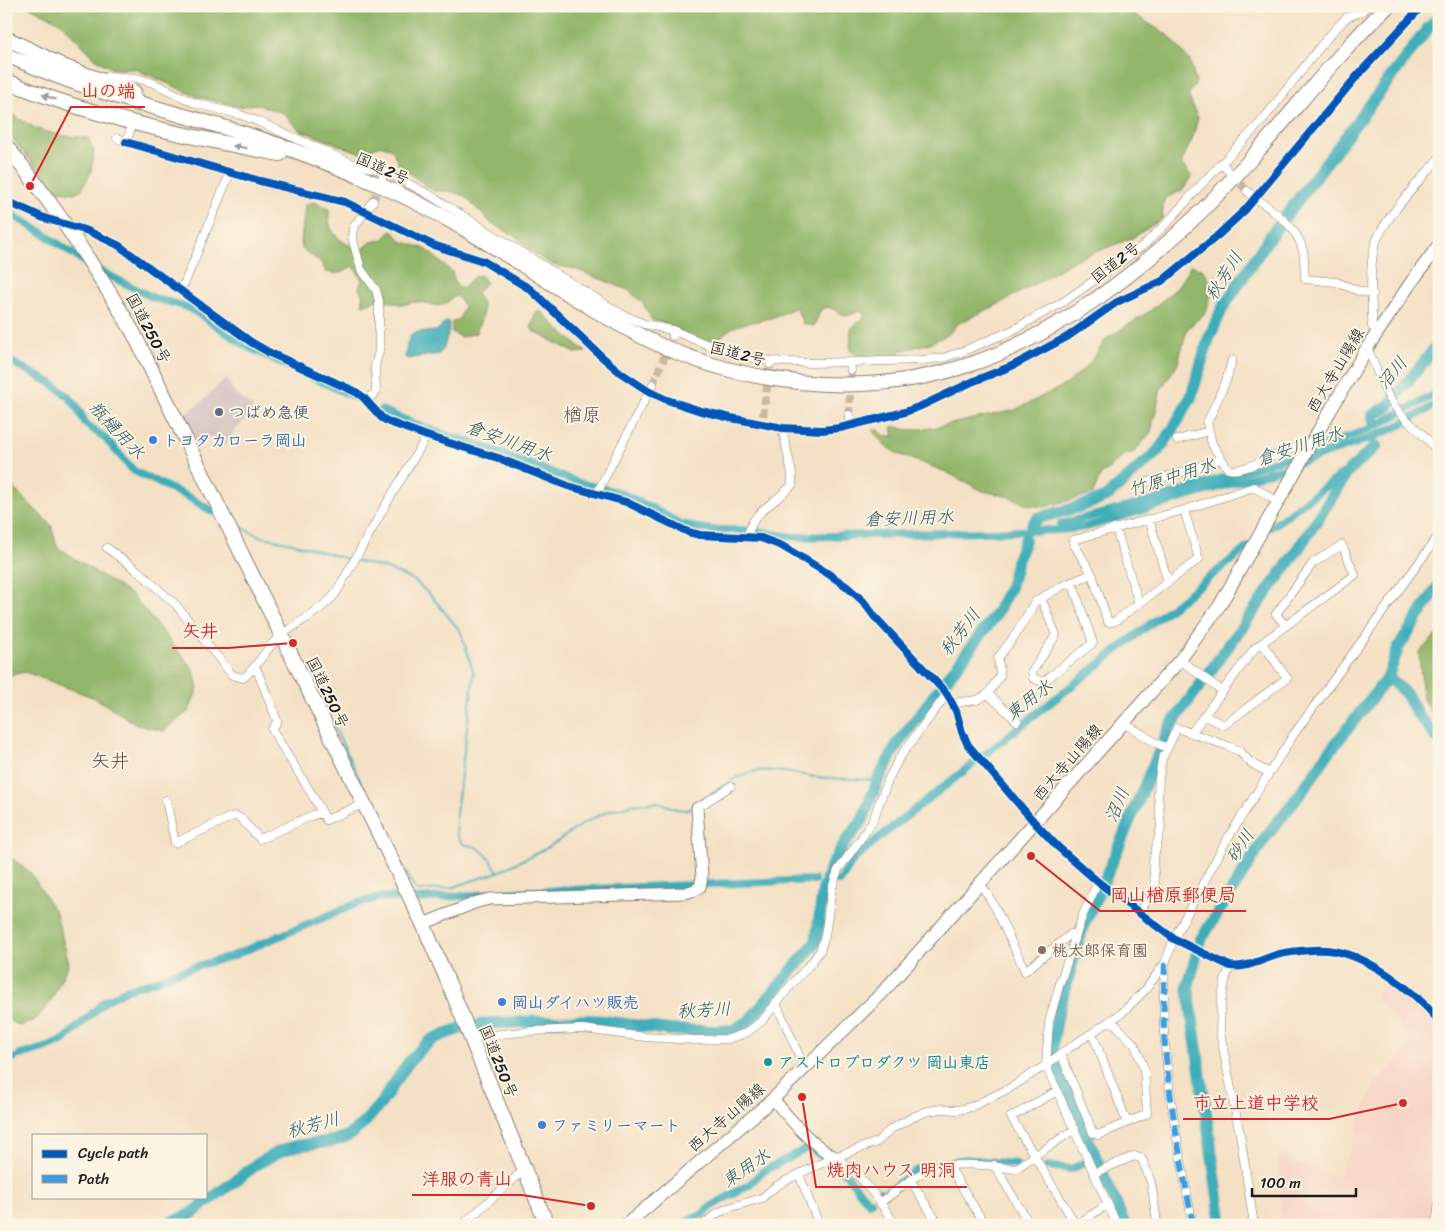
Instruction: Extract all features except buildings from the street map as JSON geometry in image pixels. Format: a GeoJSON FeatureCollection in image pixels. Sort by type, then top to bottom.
{"type":"FeatureCollection","features":[{"type":"Feature","properties":{"kind":"highway","name":"国道2号"},"geometry":{"type":"LineString","coordinates":[[6,55],[68,80],[231,130],[339,168],[389,189],[445,218],[628,330],[706,364],[778,380],[853,384],[932,375],[973,364],[1012,348],[1078,312],[1114,286],[1184,228],[1221,191],[1388,6]]}},
{"type":"Feature","properties":{"kind":"highway"},"geometry":{"type":"LineString","coordinates":[[6,38],[65,67],[223,121],[231,130]]}},
{"type":"Feature","properties":{"kind":"highway"},"geometry":{"type":"LineString","coordinates":[[6,81],[80,108],[170,133],[283,154],[339,168]]}},
{"type":"Feature","properties":{"kind":"highway"},"geometry":{"type":"LineString","coordinates":[[6,85],[28,90]]}},
{"type":"Feature","properties":{"kind":"highway","name":"国道250号"},"geometry":{"type":"LineString","coordinates":[[6,146],[65,223],[133,332],[423,924],[471,1036],[547,1225]]}},
{"type":"Feature","properties":{"kind":"highway"},"geometry":{"type":"LineString","coordinates":[[533,1192],[545,1207],[553,1225]]}},
{"type":"Feature","properties":{"kind":"main road","name":"西大寺山陽線"},"geometry":{"type":"LineString","coordinates":[[626,1225],[773,1099],[882,992],[1180,660],[1220,605],[1296,469],[1367,348],[1439,245]]}},
{"type":"Feature","properties":{"kind":"street"},"geometry":{"type":"LineString","coordinates":[[108,76],[138,78],[153,83],[196,103],[257,121],[353,164],[412,185],[490,232],[559,277],[621,314],[644,324],[726,352],[770,364],[810,363],[850,366],[943,358],[1011,331],[1063,302],[1144,245],[1266,116],[1327,38],[1347,17],[1361,12],[1367,6]]}},
{"type":"Feature","properties":{"kind":"street"},"geometry":{"type":"LineString","coordinates":[[117,138],[230,173],[345,202],[433,245],[483,261],[518,280],[542,299],[601,356],[648,392],[701,411],[762,420],[784,428],[822,430],[840,428],[905,412],[921,406],[974,381],[1012,366],[1067,337],[1117,302],[1162,281],[1245,210],[1357,76],[1422,6]]}},
{"type":"Feature","properties":{"kind":"street"},"geometry":{"type":"LineString","coordinates":[[142,90],[145,81]]}},
{"type":"Feature","properties":{"kind":"street"},"geometry":{"type":"LineString","coordinates":[[126,142],[130,131]]}},
{"type":"Feature","properties":{"kind":"street"},"geometry":{"type":"LineString","coordinates":[[1378,331],[1372,327],[1373,294],[1371,270],[1374,245],[1382,229],[1439,158]]}},
{"type":"Feature","properties":{"kind":"street"},"geometry":{"type":"LineString","coordinates":[[1222,164],[1228,172]]}},
{"type":"Feature","properties":{"kind":"street"},"geometry":{"type":"LineString","coordinates":[[179,289],[185,282],[230,173]]}},
{"type":"Feature","properties":{"kind":"street"},"geometry":{"type":"LineString","coordinates":[[1247,191],[1290,225],[1298,236],[1303,252],[1305,279],[1336,282],[1373,294]]}},
{"type":"Feature","properties":{"kind":"street"},"geometry":{"type":"LineString","coordinates":[[6,201],[44,218],[65,223],[95,234],[118,246],[251,342],[270,353],[356,392],[382,418],[426,436],[498,458],[568,486],[599,489],[688,532],[700,535],[748,533],[782,546],[846,586],[863,601],[875,617],[945,692],[952,703],[962,732],[978,758],[1035,823],[1058,847],[1098,882],[1138,913],[1176,940],[1227,965],[1239,968],[1283,953],[1327,950],[1342,953],[1378,968],[1429,1009],[1439,1021]]}},
{"type":"Feature","properties":{"kind":"street"},"geometry":{"type":"LineString","coordinates":[[363,397],[375,395],[375,366],[379,351],[379,300],[376,290],[361,269],[352,237],[352,228],[373,201]]}},
{"type":"Feature","properties":{"kind":"street"},"geometry":{"type":"LineString","coordinates":[[1367,348],[1388,397],[1395,408],[1431,442],[1439,454]]}},
{"type":"Feature","properties":{"kind":"street"},"geometry":{"type":"LineString","coordinates":[[1232,360],[1226,381],[1207,423],[1212,444],[1228,469],[1232,470],[1300,447],[1307,450]]}},
{"type":"Feature","properties":{"kind":"street"},"geometry":{"type":"LineString","coordinates":[[599,489],[653,384]]}},
{"type":"Feature","properties":{"kind":"street"},"geometry":{"type":"LineString","coordinates":[[849,415],[849,425]]}},
{"type":"Feature","properties":{"kind":"street"},"geometry":{"type":"LineString","coordinates":[[748,533],[754,519],[792,485],[792,474],[783,432],[784,428]]}},
{"type":"Feature","properties":{"kind":"street"},"geometry":{"type":"LineString","coordinates":[[1177,440],[1209,430]]}},
{"type":"Feature","properties":{"kind":"street"},"geometry":{"type":"LineString","coordinates":[[107,548],[137,570],[176,605],[232,675],[243,678],[281,636],[332,598],[426,436]]}},
{"type":"Feature","properties":{"kind":"street"},"geometry":{"type":"LineString","coordinates":[[1144,483],[1221,459]]}},
{"type":"Feature","properties":{"kind":"street"},"geometry":{"type":"LineString","coordinates":[[1184,510],[1199,559],[1114,622],[1108,622],[1092,574],[1073,540],[1184,510],[1254,486],[1278,502]]}},
{"type":"Feature","properties":{"kind":"street"},"geometry":{"type":"LineString","coordinates":[[1149,519],[1168,582]]}},
{"type":"Feature","properties":{"kind":"street"},"geometry":{"type":"LineString","coordinates":[[1116,529],[1138,604]]}},
{"type":"Feature","properties":{"kind":"street"},"geometry":{"type":"LineString","coordinates":[[703,1225],[716,1214],[728,1208],[762,1198],[776,1186],[799,1174],[835,1157],[877,1142],[891,1129],[928,1111],[941,1109],[958,1110],[971,1107],[1010,1088],[1046,1066],[1122,1013],[1146,989],[1165,963],[1226,841],[1294,734],[1439,535]]}},
{"type":"Feature","properties":{"kind":"street"},"geometry":{"type":"LineString","coordinates":[[1191,733],[1255,648],[1286,626],[1355,575],[1342,545],[1313,563],[1276,614],[1286,626]]}},
{"type":"Feature","properties":{"kind":"street"},"geometry":{"type":"LineString","coordinates":[[952,703],[977,700],[988,694],[1000,676],[998,658],[1016,634],[1035,602],[1072,582],[1092,574]]}},
{"type":"Feature","properties":{"kind":"street"},"geometry":{"type":"LineString","coordinates":[[1041,598],[1056,635],[1032,672],[1033,678],[1042,682],[1093,643],[1072,582]]}},
{"type":"Feature","properties":{"kind":"street"},"geometry":{"type":"LineString","coordinates":[[1204,716],[1224,725],[1286,678],[1262,643]]}},
{"type":"Feature","properties":{"kind":"street"},"geometry":{"type":"LineString","coordinates":[[1180,660],[1222,691]]}},
{"type":"Feature","properties":{"kind":"street"},"geometry":{"type":"LineString","coordinates":[[254,667],[257,670],[277,720],[272,729],[283,750],[309,788],[326,820],[363,804]]}},
{"type":"Feature","properties":{"kind":"street"},"geometry":{"type":"LineString","coordinates":[[471,1036],[532,1030],[583,1029],[645,1037],[695,1040],[728,1039],[737,1037],[754,1028],[820,951],[825,936],[832,888],[838,870],[873,820],[888,780],[899,758],[945,692]]}},
{"type":"Feature","properties":{"kind":"street"},"geometry":{"type":"LineString","coordinates":[[988,694],[1017,721]]}},
{"type":"Feature","properties":{"kind":"street"},"geometry":{"type":"LineString","coordinates":[[1124,723],[1167,748]]}},
{"type":"Feature","properties":{"kind":"street"},"geometry":{"type":"LineString","coordinates":[[1138,913],[1152,894],[1154,886],[1153,861],[1161,827],[1158,778],[1162,759],[1177,728],[1239,751],[1251,763],[1269,773]]}},
{"type":"Feature","properties":{"kind":"street"},"geometry":{"type":"LineString","coordinates":[[423,924],[476,902],[490,899],[685,893],[695,890],[700,886],[702,877],[697,808],[731,786]]}},
{"type":"Feature","properties":{"kind":"street"},"geometry":{"type":"LineString","coordinates":[[166,800],[176,843],[232,817],[240,818],[260,839],[314,815],[322,814]]}},
{"type":"Feature","properties":{"kind":"street"},"geometry":{"type":"LineString","coordinates":[[1098,882],[1076,934],[1050,1022],[1046,1066],[1117,1225]]}},
{"type":"Feature","properties":{"kind":"street"},"geometry":{"type":"LineString","coordinates":[[980,884],[996,908],[1024,971],[1071,934],[1076,934]]}},
{"type":"Feature","properties":{"kind":"street"},"geometry":{"type":"LineString","coordinates":[[1165,963],[1164,1033],[1175,1129],[1193,1225]]}},
{"type":"Feature","properties":{"kind":"street"},"geometry":{"type":"LineString","coordinates":[[1227,965],[1221,1003],[1220,1032],[1241,1140],[1254,1225]]}},
{"type":"Feature","properties":{"kind":"street"},"geometry":{"type":"LineString","coordinates":[[776,1003],[806,1068]]}},
{"type":"Feature","properties":{"kind":"street"},"geometry":{"type":"LineString","coordinates":[[1061,1054],[1093,1133],[1098,1135],[1147,1114],[1144,1069],[1135,1044],[1112,1020]]}},
{"type":"Feature","properties":{"kind":"street"},"geometry":{"type":"LineString","coordinates":[[1092,1034],[1127,1122]]}},
{"type":"Feature","properties":{"kind":"street"},"geometry":{"type":"LineString","coordinates":[[1057,1091],[1011,1117],[1076,1225],[1108,1204]]}},
{"type":"Feature","properties":{"kind":"street"},"geometry":{"type":"LineString","coordinates":[[773,1099],[824,1152],[849,1166],[881,1202],[894,1225]]}},
{"type":"Feature","properties":{"kind":"street"},"geometry":{"type":"LineString","coordinates":[[881,1202],[928,1170],[949,1166],[994,1166],[1015,1169],[1075,1129]]}},
{"type":"Feature","properties":{"kind":"street"},"geometry":{"type":"LineString","coordinates":[[1094,1173],[1134,1156],[1142,1160],[1151,1182],[1157,1222],[1155,1225]]}},
{"type":"Feature","properties":{"kind":"street"},"geometry":{"type":"LineString","coordinates":[[949,1166],[985,1225]]}},
{"type":"Feature","properties":{"kind":"street"},"geometry":{"type":"LineString","coordinates":[[994,1166],[1030,1225]]}},
{"type":"Feature","properties":{"kind":"street"},"geometry":{"type":"LineString","coordinates":[[462,1225],[524,1170]]}},
{"type":"Feature","properties":{"kind":"street"},"geometry":{"type":"LineString","coordinates":[[799,1174],[819,1225]]}},
{"type":"Feature","properties":{"kind":"street"},"geometry":{"type":"LineString","coordinates":[[911,1180],[939,1225]]}},
{"type":"Feature","properties":{"kind":"street"},"geometry":{"type":"LineString","coordinates":[[1436,1225],[1439,1204]]}},
{"type":"Feature","properties":{"kind":"shaded area","name":"つばめ急便"},"geometry":{"type":"Polygon","coordinates":[[[226,378],[236,394],[254,408],[219,451],[211,436],[195,444],[181,416],[200,403],[226,378]]]}},
{"type":"Feature","properties":{"kind":"shaded area"},"geometry":{"type":"Polygon","coordinates":[[[1387,980],[1430,1014],[1439,1027],[1439,1172],[1432,1225],[1281,1225],[1278,1155],[1291,1155],[1295,1163],[1337,1176],[1351,1149],[1358,1123],[1375,1084],[1414,1044],[1414,1040],[1374,997],[1387,980]]]}},
{"type":"Feature","properties":{"kind":"green space"},"geometry":{"type":"Polygon","coordinates":[[[28,6],[1137,6],[1132,13],[1169,36],[1190,61],[1196,83],[1188,95],[1198,118],[1192,140],[1181,163],[1192,177],[1183,190],[1164,199],[1162,219],[1132,238],[1077,259],[1001,303],[957,324],[949,334],[930,343],[901,351],[897,358],[863,357],[850,351],[851,329],[865,316],[860,311],[846,316],[829,307],[821,309],[814,326],[803,324],[796,307],[773,317],[732,328],[714,346],[683,333],[675,327],[652,320],[643,303],[628,290],[575,269],[553,265],[535,255],[518,238],[491,223],[463,195],[449,191],[433,191],[399,165],[392,149],[380,145],[361,153],[299,130],[283,113],[255,104],[240,107],[198,97],[135,69],[112,69],[95,58],[60,22],[28,6]]]}},
{"type":"Feature","properties":{"kind":"green space"},"geometry":{"type":"Polygon","coordinates":[[[6,111],[37,129],[59,135],[88,138],[94,151],[91,172],[82,189],[74,193],[55,190],[6,131],[6,111]]]}},
{"type":"Feature","properties":{"kind":"green space"},"geometry":{"type":"Polygon","coordinates":[[[314,202],[329,209],[330,225],[336,236],[361,251],[371,242],[382,240],[392,230],[401,241],[426,249],[452,272],[456,285],[462,288],[474,277],[480,275],[486,282],[476,294],[482,304],[483,313],[476,333],[461,337],[452,332],[452,322],[459,320],[464,306],[456,295],[440,306],[423,302],[400,304],[380,300],[362,305],[363,297],[359,288],[362,280],[353,265],[341,273],[326,272],[321,262],[302,249],[305,205],[314,202]]]}},
{"type":"Feature","properties":{"kind":"green space"},"geometry":{"type":"Polygon","coordinates":[[[1191,265],[1204,270],[1213,288],[1206,312],[1187,329],[1178,363],[1161,389],[1151,432],[1134,452],[1124,455],[1100,476],[1093,494],[1044,507],[1025,504],[1010,497],[983,491],[946,472],[898,454],[885,446],[872,430],[878,430],[885,436],[894,436],[893,426],[908,430],[932,428],[1015,410],[1067,384],[1090,363],[1106,339],[1150,311],[1178,287],[1191,265]]]}},
{"type":"Feature","properties":{"kind":"green space"},"geometry":{"type":"Polygon","coordinates":[[[536,312],[542,312],[558,329],[586,352],[575,353],[533,331],[531,326],[536,312]]]}},
{"type":"Feature","properties":{"kind":"green space"},"geometry":{"type":"Polygon","coordinates":[[[6,477],[15,490],[51,525],[57,547],[133,596],[194,670],[198,688],[189,711],[164,731],[138,725],[95,698],[25,672],[6,676],[6,477]]]}},
{"type":"Feature","properties":{"kind":"green space"},"geometry":{"type":"Polygon","coordinates":[[[1439,632],[1439,726],[1423,699],[1419,652],[1439,632]]]}},
{"type":"Feature","properties":{"kind":"green space"},"geometry":{"type":"Polygon","coordinates":[[[6,854],[30,872],[56,913],[69,963],[50,1003],[34,1021],[20,1026],[6,1019],[6,854]]]}},
{"type":"Feature","properties":{"kind":"water"},"geometry":{"type":"Polygon","coordinates":[[[446,321],[449,322],[449,332],[443,350],[439,354],[408,359],[405,357],[411,335],[418,332],[436,331],[446,321]]]}},
{"type":"Feature","properties":{"kind":"waterway","name":"秋芳川"},"geometry":{"type":"LineString","coordinates":[[1032,525],[1038,518],[1082,506],[1106,497],[1158,451],[1172,431],[1191,397],[1209,338],[1222,309],[1269,238],[1429,27],[1439,17]]}},
{"type":"Feature","properties":{"kind":"waterway","name":"倉安川用水"},"geometry":{"type":"LineString","coordinates":[[6,211],[86,263]]}},
{"type":"Feature","properties":{"kind":"waterway","name":"倉安川用水"},"geometry":{"type":"LineString","coordinates":[[98,270],[154,298],[187,307],[246,346],[356,398]]}},
{"type":"Feature","properties":{"kind":"waterway","name":"沼川"},"geometry":{"type":"LineString","coordinates":[[1374,422],[1373,415],[1387,407],[1439,343]]}},
{"type":"Feature","properties":{"kind":"waterway","name":"瓶樋用水"},"geometry":{"type":"LineString","coordinates":[[6,359],[51,383],[68,396],[75,404],[86,424],[105,438],[134,471],[192,499],[213,512]]}},
{"type":"Feature","properties":{"kind":"waterway","name":"竹原中用水"},"geometry":{"type":"LineString","coordinates":[[1314,449],[1370,429],[1439,392]]}},
{"type":"Feature","properties":{"kind":"waterway","name":"倉安川用水"},"geometry":{"type":"LineString","coordinates":[[381,410],[422,427],[493,450],[579,483],[621,493],[679,523],[712,530],[740,530],[794,537],[1060,530],[1086,527],[1290,466],[1371,438],[1398,426],[1439,403]]}},
{"type":"Feature","properties":{"kind":"waterway","name":"沼川"},"geometry":{"type":"LineString","coordinates":[[1125,1225],[1056,1064],[1052,1048],[1058,1013],[1083,926],[1169,728],[1297,551],[1348,472],[1376,446]]}},
{"type":"Feature","properties":{"kind":"waterway","name":"竹原中用水"},"geometry":{"type":"LineString","coordinates":[[1060,530],[1061,524],[1148,502],[1297,454]]}},
{"type":"Feature","properties":{"kind":"waterway","name":"東用水"},"geometry":{"type":"LineString","coordinates":[[1271,527],[1342,474],[1348,472]]}},
{"type":"Feature","properties":{"kind":"waterway"},"geometry":{"type":"LineString","coordinates":[[234,524],[262,537],[292,543],[351,560]]}},
{"type":"Feature","properties":{"kind":"waterway","name":"秋芳川"},"geometry":{"type":"LineString","coordinates":[[165,1225],[191,1214],[256,1165],[278,1152],[295,1146],[333,1141],[348,1136],[363,1124],[381,1103],[408,1063],[422,1048],[433,1039],[450,1032],[493,1023],[584,1020],[669,1030],[715,1031],[733,1030],[749,1021],[816,942],[823,890],[832,864],[846,841],[862,821],[878,780],[898,743],[995,616],[1010,587],[1025,540]]}},
{"type":"Feature","properties":{"kind":"waterway","name":"東用水"},"geometry":{"type":"LineString","coordinates":[[836,881],[840,881],[854,859],[875,841],[1248,547]]}},
{"type":"Feature","properties":{"kind":"waterway"},"geometry":{"type":"LineString","coordinates":[[356,561],[388,569],[415,581],[432,597],[461,632],[474,674],[456,814],[457,832],[462,843],[481,850],[498,872]]}},
{"type":"Feature","properties":{"kind":"waterway","name":"砂川"},"geometry":{"type":"LineString","coordinates":[[1222,1225],[1188,987],[1200,941],[1265,838],[1388,677],[1398,648],[1439,585]]}},
{"type":"Feature","properties":{"kind":"waterway"},"geometry":{"type":"LineString","coordinates":[[1388,677],[1407,695],[1418,715],[1439,740]]}},
{"type":"Feature","properties":{"kind":"waterway"},"geometry":{"type":"LineString","coordinates":[[332,722],[373,807]]}},
{"type":"Feature","properties":{"kind":"waterway"},"geometry":{"type":"LineString","coordinates":[[703,800],[728,782],[762,770],[825,778],[878,780]]}},
{"type":"Feature","properties":{"kind":"waterway"},"geometry":{"type":"LineString","coordinates":[[397,856],[415,889],[418,891],[451,888],[498,872],[549,847],[584,823],[608,811],[631,805],[658,802],[676,809],[686,810],[693,807]]}},
{"type":"Feature","properties":{"kind":"waterway"},"geometry":{"type":"LineString","coordinates":[[416,899],[517,892],[814,880]]}},
{"type":"Feature","properties":{"kind":"waterway"},"geometry":{"type":"LineString","coordinates":[[20,1055],[64,1040],[105,1001],[128,989],[232,956],[358,903],[382,897],[403,898]]}},
{"type":"Feature","properties":{"kind":"waterway"},"geometry":{"type":"LineString","coordinates":[[6,1061],[14,1058]]}},
{"type":"Feature","properties":{"kind":"waterway","name":"東用水"},"geometry":{"type":"LineString","coordinates":[[685,1225],[688,1220],[701,1215],[715,1204],[750,1184],[762,1172],[809,1147],[824,1158]]}},
{"type":"Feature","properties":{"kind":"waterway","name":"東用水"},"geometry":{"type":"LineString","coordinates":[[880,1192],[884,1194],[921,1167],[965,1159],[1016,1164]]}},
{"type":"Feature","properties":{"kind":"waterway","name":"東用水"},"geometry":{"type":"LineString","coordinates":[[1047,1166],[1072,1169],[1083,1163]]}},
{"type":"Feature","properties":{"kind":"waterway","name":"東用水"},"geometry":{"type":"LineString","coordinates":[[835,1164],[839,1166],[869,1203],[871,1201]]}},
{"type":"Feature","properties":{"kind":"tunnel"},"geometry":{"type":"LineString","coordinates":[[132,124],[142,89]]}},
{"type":"Feature","properties":{"kind":"tunnel"},"geometry":{"type":"LineString","coordinates":[[1232,175],[1247,191]]}},
{"type":"Feature","properties":{"kind":"tunnel"},"geometry":{"type":"LineString","coordinates":[[373,201],[381,182]]}},
{"type":"Feature","properties":{"kind":"tunnel"},"geometry":{"type":"LineString","coordinates":[[653,384],[673,336]]}},
{"type":"Feature","properties":{"kind":"tunnel"},"geometry":{"type":"LineString","coordinates":[[763,416],[770,366]]}},
{"type":"Feature","properties":{"kind":"tunnel"},"geometry":{"type":"LineString","coordinates":[[849,415],[851,370]]}},
{"type":"Feature","properties":{"kind":"marked path"},"geometry":{"type":"LineString","coordinates":[[1165,963],[1164,1032],[1166,1056],[1175,1129],[1193,1225]]}},
{"type":"Feature","properties":{"kind":"cycle path"},"geometry":{"type":"LineString","coordinates":[[126,142],[260,181],[345,202],[433,245],[483,261],[530,289],[621,373],[648,391],[667,400],[731,418],[783,428],[822,430],[840,428],[905,412],[921,406],[974,381],[1012,366],[1067,337],[1117,302],[1162,281],[1216,237],[1245,210],[1357,76],[1422,6]]}},
{"type":"Feature","properties":{"kind":"cycle path"},"geometry":{"type":"LineString","coordinates":[[6,201],[44,218],[88,231],[118,245],[251,342],[270,353],[356,392],[382,418],[389,422],[498,458],[568,486],[626,502],[688,532],[700,535],[761,538],[782,546],[827,573],[863,601],[875,617],[947,694],[956,711],[968,745],[1035,823],[1058,847],[1098,882],[1174,939],[1230,966],[1244,966],[1285,953],[1301,951],[1327,950],[1342,953],[1358,958],[1389,975],[1429,1009],[1439,1021]]}},
{"type":"Feature","properties":{"kind":"place","name":"山の端"},"geometry":{"type":"Point","coordinates":[30,186]}},
{"type":"Feature","properties":{"kind":"place","name":"つばめ急便"},"geometry":{"type":"Point","coordinates":[219,412]}},
{"type":"Feature","properties":{"kind":"place","name":"トヨタカローラ岡山"},"geometry":{"type":"Point","coordinates":[153,440]}},
{"type":"Feature","properties":{"kind":"place","name":"矢井"},"geometry":{"type":"Point","coordinates":[293,643]}},
{"type":"Feature","properties":{"kind":"place","name":"岡山楢原郵便局"},"geometry":{"type":"Point","coordinates":[1031,856]}},
{"type":"Feature","properties":{"kind":"place","name":"桃太郎保育園"},"geometry":{"type":"Point","coordinates":[1042,950]}},
{"type":"Feature","properties":{"kind":"place","name":"岡山ダイハツ販売"},"geometry":{"type":"Point","coordinates":[502,1002]}},
{"type":"Feature","properties":{"kind":"place","name":"アストロプロダクツ 岡山東店"},"geometry":{"type":"Point","coordinates":[768,1062]}},
{"type":"Feature","properties":{"kind":"place","name":"焼肉ハウス 明洞"},"geometry":{"type":"Point","coordinates":[802,1097]}},
{"type":"Feature","properties":{"kind":"place","name":"市立上道中学校"},"geometry":{"type":"Point","coordinates":[1403,1103]}},
{"type":"Feature","properties":{"kind":"place","name":"ファミリーマート"},"geometry":{"type":"Point","coordinates":[542,1125]}},
{"type":"Feature","properties":{"kind":"place","name":"洋服の青山"},"geometry":{"type":"Point","coordinates":[591,1206]}},
{"type":"Feature","properties":{"kind":"district","name":"楢原"},"geometry":{"type":"Point","coordinates":[582,414]}},
{"type":"Feature","properties":{"kind":"district","name":"矢井"},"geometry":{"type":"Point","coordinates":[110,760]}}]}
